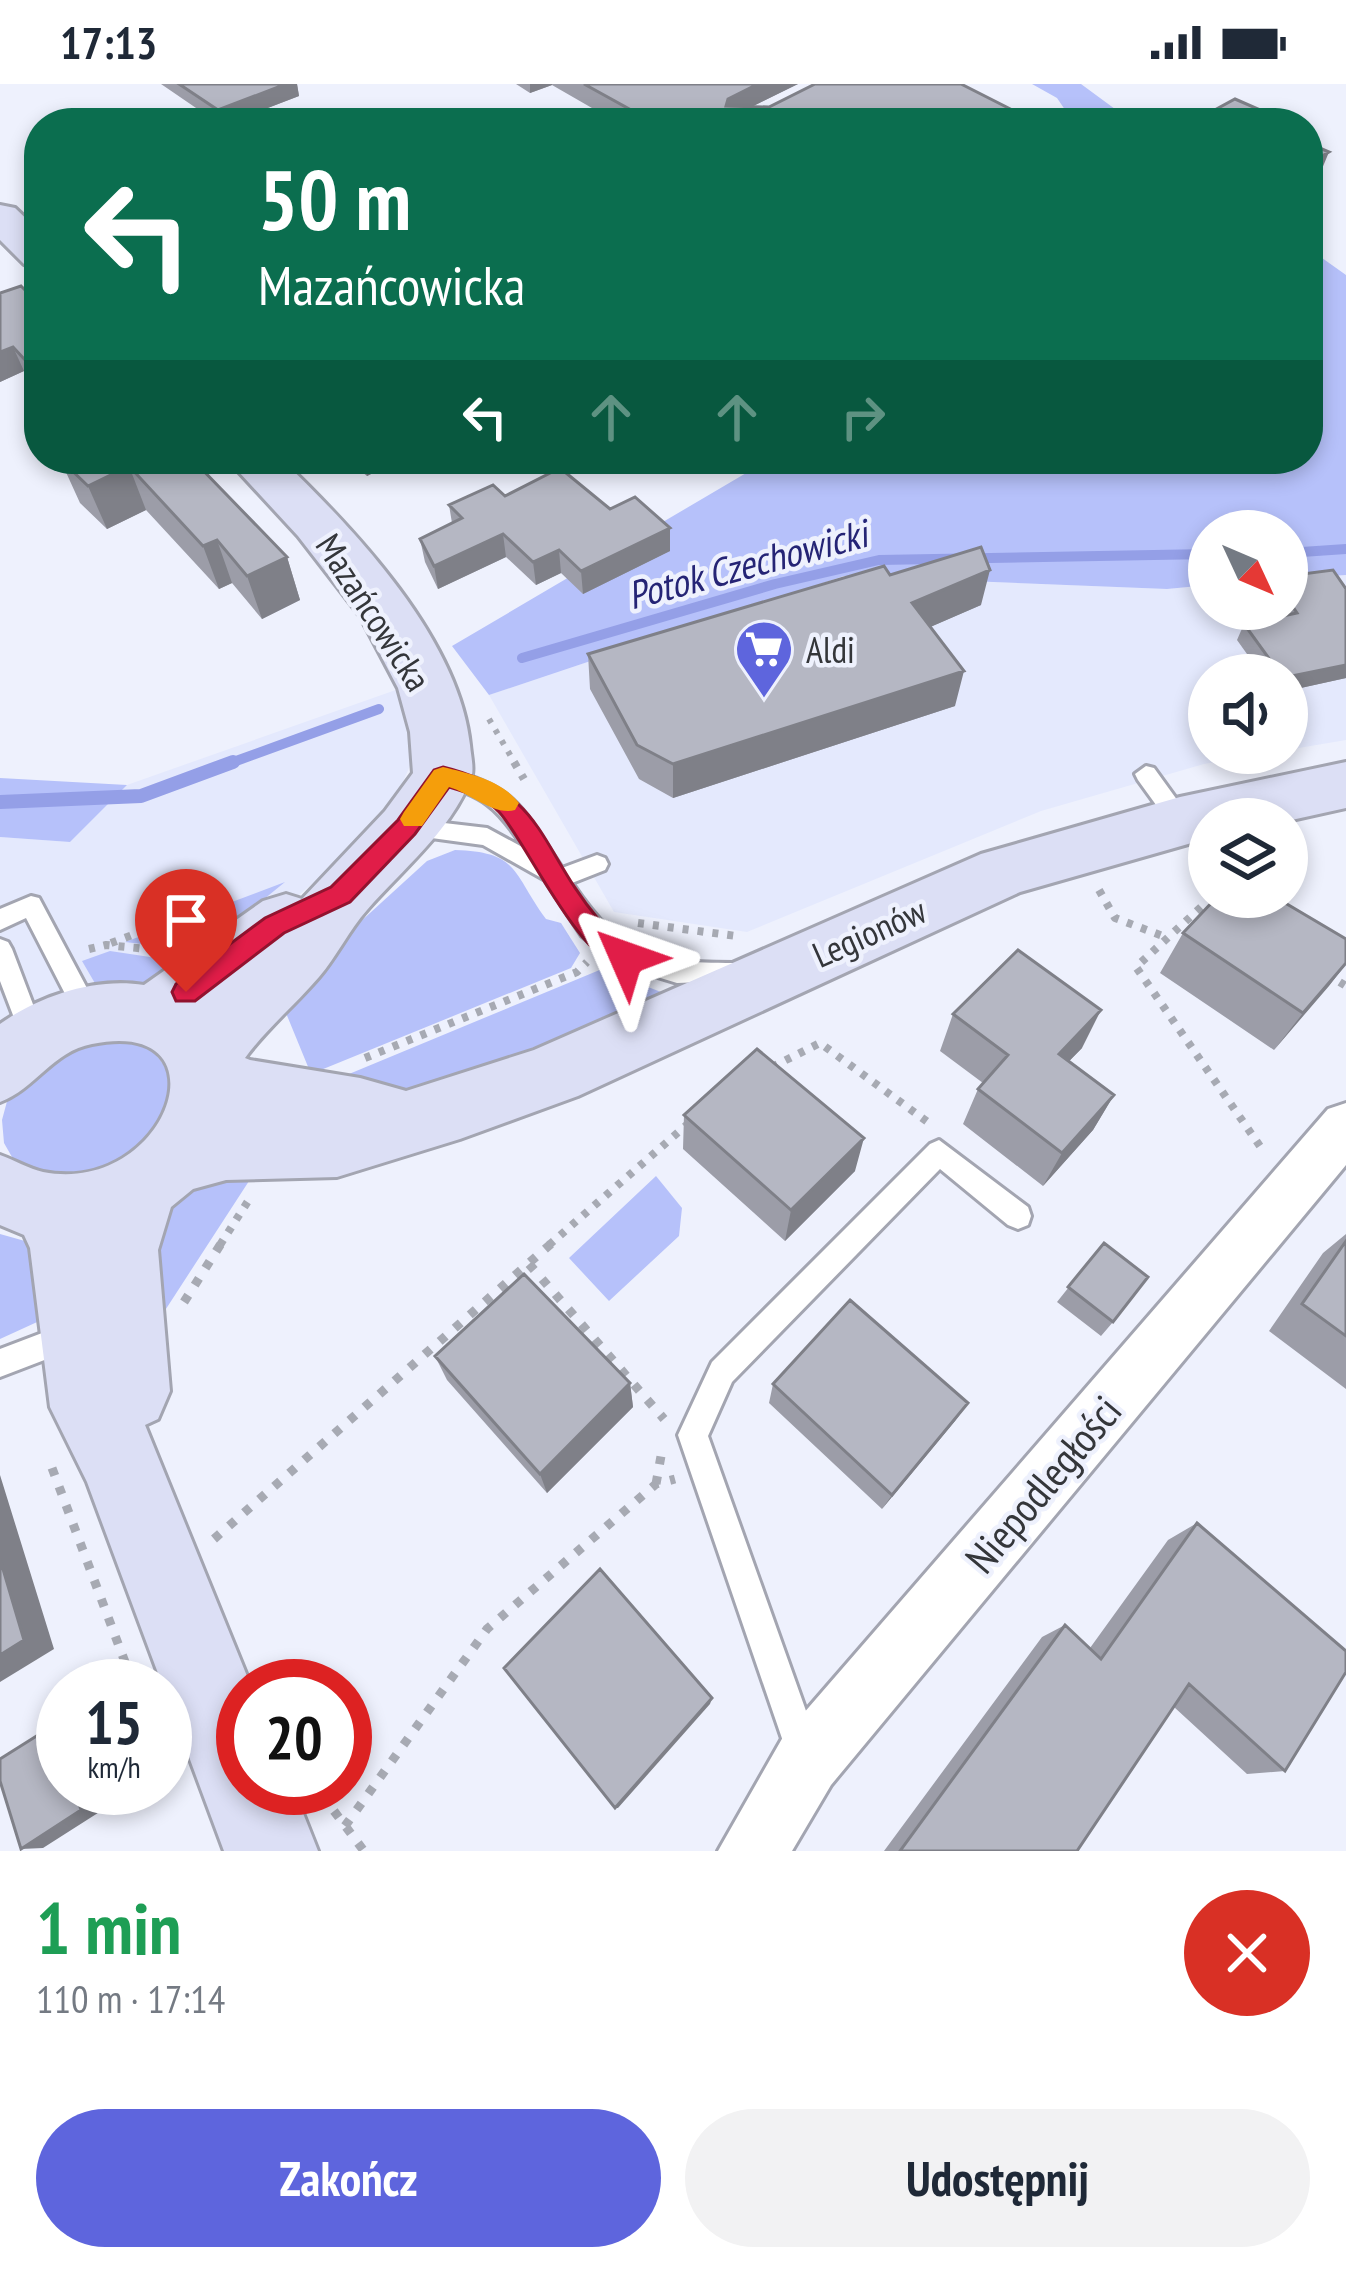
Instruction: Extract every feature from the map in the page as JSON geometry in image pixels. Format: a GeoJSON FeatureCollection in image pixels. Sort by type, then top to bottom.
{"type":"FeatureCollection","features":[{"type":"Feature","properties":{"kind":"street"},"geometry":{"type":"LineString","coordinates":[[0,218],[24,241]]}},
{"type":"Feature","properties":{"kind":"street","name":"Mazańcowicka"},"geometry":{"type":"LineString","coordinates":[[268,474],[311,516],[375,600],[414,662],[438,711],[443,776]]}},
{"type":"Feature","properties":{"kind":"street"},"geometry":{"type":"LineString","coordinates":[[203,1069],[238,1014],[296,956],[341,895],[406,827],[443,776]]}},
{"type":"Feature","properties":{"kind":"street","name":"Legionów"},"geometry":{"type":"LineString","coordinates":[[25,1200],[80,1210],[226,1147],[337,1144],[553,1074],[1163,798],[1346,785]]}},
{"type":"Feature","properties":{"kind":"street"},"geometry":{"type":"LineString","coordinates":[[46,1045],[341,895]]}},
{"type":"Feature","properties":{"kind":"street"},"geometry":{"type":"LineString","coordinates":[[46,1045],[179,1030],[203,1069],[204,1103],[194,1133],[157,1176],[120,1250],[131,1394],[84,1456]]}},
{"type":"Feature","properties":{"kind":"street"},"geometry":{"type":"LineString","coordinates":[[203,1069],[266,1099],[343,1105],[405,1120]]}},
{"type":"Feature","properties":{"kind":"street","name":"Niepodległości"},"geometry":{"type":"LineString","coordinates":[[753,1851],[807,1761],[1346,1126]]}},
{"type":"Feature","properties":{"kind":"street"},"geometry":{"type":"LineString","coordinates":[[25,1200],[67,1243],[90,1407],[84,1456],[145,1533],[216,1711]]}},
{"type":"Feature","properties":{"kind":"street"},"geometry":{"type":"LineString","coordinates":[[267,1815],[289,1845]]}},
{"type":"Feature","properties":{"kind":"lane"},"geometry":{"type":"LineString","coordinates":[[443,776],[477,785],[507,804],[590,929],[626,958],[676,973],[775,973]]}},
{"type":"Feature","properties":{"kind":"lane"},"geometry":{"type":"LineString","coordinates":[[406,827],[487,837],[557,879]]}},
{"type":"Feature","properties":{"kind":"lane"},"geometry":{"type":"LineString","coordinates":[[557,879],[597,865]]}},
{"type":"Feature","properties":{"kind":"lane"},"geometry":{"type":"LineString","coordinates":[[10,910],[46,1045]]}},
{"type":"Feature","properties":{"kind":"lane"},"geometry":{"type":"LineString","coordinates":[[0,949],[46,1045]]}},
{"type":"Feature","properties":{"kind":"lane"},"geometry":{"type":"LineString","coordinates":[[807,1761],[693,1435],[722,1372],[939,1152],[1018,1216]]}},
{"type":"Feature","properties":{"kind":"lane"},"geometry":{"type":"LineString","coordinates":[[0,1363],[81,1332]]}},
{"type":"Feature","properties":{"kind":"path"},"geometry":{"type":"LineString","coordinates":[[1091,876],[1115,918],[1168,938]]}},
{"type":"Feature","properties":{"kind":"path"},"geometry":{"type":"LineString","coordinates":[[106,945],[230,899]]}},
{"type":"Feature","properties":{"kind":"path"},"geometry":{"type":"LineString","coordinates":[[1189,918],[1136,967],[1291,1191]]}},
{"type":"Feature","properties":{"kind":"path"},"geometry":{"type":"LineString","coordinates":[[1309,961],[1346,986]]}},
{"type":"Feature","properties":{"kind":"path"},"geometry":{"type":"LineString","coordinates":[[766,1070],[820,1043],[934,1127],[939,1152]]}},
{"type":"Feature","properties":{"kind":"path"},"geometry":{"type":"LineString","coordinates":[[210,1543],[696,1118]]}},
{"type":"Feature","properties":{"kind":"path"},"geometry":{"type":"LineString","coordinates":[[529,1264],[668,1423]]}},
{"type":"Feature","properties":{"kind":"path"},"geometry":{"type":"LineString","coordinates":[[656,1484],[664,1443]]}},
{"type":"Feature","properties":{"kind":"path"},"geometry":{"type":"LineString","coordinates":[[84,1456],[128,1659]]}},
{"type":"Feature","properties":{"kind":"path"},"geometry":{"type":"LineString","coordinates":[[289,1845],[487,1629],[656,1484],[706,1471]]}},
{"type":"Feature","properties":{"kind":"path"},"geometry":{"type":"LineString","coordinates":[[289,1845],[304,1815]]}},
{"type":"Feature","properties":{"kind":"path"},"geometry":{"type":"LineString","coordinates":[[289,1845],[364,1851]]}},
{"type":"Feature","properties":{"kind":"shaded area"},"geometry":{"type":"Polygon","coordinates":[[[1032,84],[1081,84],[1114,108],[1064,108],[1057,98],[1032,84]]]}},
{"type":"Feature","properties":{"kind":"shaded area"},"geometry":{"type":"Polygon","coordinates":[[[1323,259],[1346,275],[1346,575],[1308,578],[1308,510],[1188,510],[1188,587],[844,576],[489,695],[452,646],[744,474],[1323,474],[1323,259]]]}},
{"type":"Feature","properties":{"kind":"shaded area"},"geometry":{"type":"Polygon","coordinates":[[[1346,575],[1346,740],[1308,746],[1308,654],[1188,654],[1188,769],[1041,811],[747,932],[614,912],[489,695],[844,576],[1188,587],[1188,630],[1308,630],[1308,578],[1346,575]]]}},
{"type":"Feature","properties":{"kind":"shaded area"},"geometry":{"type":"Polygon","coordinates":[[[407,686],[422,739],[384,824],[276,914],[140,988],[96,985],[63,996],[0,1032],[0,837],[70,842],[127,785],[407,686]]]}},
{"type":"Feature","properties":{"kind":"shaded area"},"geometry":{"type":"Polygon","coordinates":[[[0,778],[127,785],[70,842],[0,837],[0,778]]]}},
{"type":"Feature","properties":{"kind":"shaded area"},"geometry":{"type":"Polygon","coordinates":[[[455,850],[492,855],[512,868],[546,919],[561,923],[580,953],[571,968],[311,1074],[279,996],[427,861],[455,850]]]}},
{"type":"Feature","properties":{"kind":"shaded area"},"geometry":{"type":"Polygon","coordinates":[[[285,882],[200,951],[125,942],[285,882]]]}},
{"type":"Feature","properties":{"kind":"shaded area"},"geometry":{"type":"Polygon","coordinates":[[[110,951],[190,963],[140,988],[96,985],[82,961],[110,951]]]}},
{"type":"Feature","properties":{"kind":"shaded area"},"geometry":{"type":"Polygon","coordinates":[[[602,969],[666,994],[523,1060],[445,1085],[373,1092],[337,1079],[602,969]]]}},
{"type":"Feature","properties":{"kind":"shaded area"},"geometry":{"type":"Polygon","coordinates":[[[130,1037],[155,1054],[171,1088],[165,1115],[143,1151],[125,1162],[60,1183],[16,1164],[4,1143],[2,1120],[9,1094],[76,1040],[130,1037]]]}},
{"type":"Feature","properties":{"kind":"shaded area"},"geometry":{"type":"Polygon","coordinates":[[[260,1164],[140,1349],[142,1227],[174,1188],[260,1164]]]}},
{"type":"Feature","properties":{"kind":"shaded area"},"geometry":{"type":"Polygon","coordinates":[[[656,1176],[682,1208],[679,1236],[609,1301],[569,1258],[656,1176]]]}},
{"type":"Feature","properties":{"kind":"shaded area"},"geometry":{"type":"Polygon","coordinates":[[[0,1234],[32,1243],[59,1312],[0,1339],[0,1234]]]}},
{"type":"Feature","properties":{"kind":"building"},"geometry":{"type":"Polygon","coordinates":[[[179,84],[286,84],[223,108],[215,108],[179,84]]]}},
{"type":"Feature","properties":{"kind":"building"},"geometry":{"type":"Polygon","coordinates":[[[584,84],[758,84],[728,99],[726,106],[769,107],[815,84],[961,84],[1008,108],[627,108],[584,84]]]}},
{"type":"Feature","properties":{"kind":"building"},"geometry":{"type":"Polygon","coordinates":[[[1235,99],[1256,108],[1218,108],[1235,99]]]}},
{"type":"Feature","properties":{"kind":"building"},"geometry":{"type":"Polygon","coordinates":[[[24,289],[24,359],[13,347],[0,352],[0,293],[24,289]]]}},
{"type":"Feature","properties":{"kind":"building"},"geometry":{"type":"Polygon","coordinates":[[[76,474],[113,474],[88,486],[76,474]]]}},
{"type":"Feature","properties":{"kind":"building"},"geometry":{"type":"Polygon","coordinates":[[[136,474],[207,474],[287,557],[247,576],[217,540],[203,546],[136,474]]]}},
{"type":"Feature","properties":{"kind":"building"},"geometry":{"type":"Polygon","coordinates":[[[548,474],[567,474],[610,509],[635,497],[670,528],[581,571],[559,550],[533,562],[503,534],[434,566],[420,539],[462,518],[449,505],[493,485],[505,496],[548,474]]]}},
{"type":"Feature","properties":{"kind":"building","name":"Aldi"},"geometry":{"type":"Polygon","coordinates":[[[981,547],[990,570],[912,603],[964,671],[673,764],[637,745],[588,654],[884,566],[890,575],[981,547]]]}},
{"type":"Feature","properties":{"kind":"building"},"geometry":{"type":"Polygon","coordinates":[[[1333,570],[1346,589],[1346,665],[1308,673],[1308,654],[1266,654],[1248,630],[1308,630],[1308,573],[1333,570]]]}},
{"type":"Feature","properties":{"kind":"building"},"geometry":{"type":"Polygon","coordinates":[[[1308,917],[1346,939],[1346,963],[1303,1013],[1183,933],[1197,918],[1308,917]]]}},
{"type":"Feature","properties":{"kind":"building"},"geometry":{"type":"Polygon","coordinates":[[[1018,950],[1101,1010],[1059,1054],[1114,1095],[1062,1153],[978,1089],[1008,1055],[953,1014],[1018,950]]]}},
{"type":"Feature","properties":{"kind":"building"},"geometry":{"type":"Polygon","coordinates":[[[757,1049],[864,1138],[791,1210],[684,1115],[757,1049]]]}},
{"type":"Feature","properties":{"kind":"building"},"geometry":{"type":"Polygon","coordinates":[[[1346,1241],[1346,1336],[1302,1304],[1346,1241]]]}},
{"type":"Feature","properties":{"kind":"building"},"geometry":{"type":"Polygon","coordinates":[[[1104,1243],[1148,1277],[1113,1322],[1068,1287],[1104,1243]]]}},
{"type":"Feature","properties":{"kind":"building"},"geometry":{"type":"Polygon","coordinates":[[[524,1274],[630,1383],[540,1474],[435,1356],[524,1274]]]}},
{"type":"Feature","properties":{"kind":"building"},"geometry":{"type":"Polygon","coordinates":[[[850,1300],[968,1403],[892,1495],[773,1384],[850,1300]]]}},
{"type":"Feature","properties":{"kind":"building"},"geometry":{"type":"Polygon","coordinates":[[[1197,1523],[1346,1651],[1346,1672],[1285,1771],[1189,1684],[1077,1851],[900,1851],[1065,1625],[1101,1659],[1197,1523]]]}},
{"type":"Feature","properties":{"kind":"building"},"geometry":{"type":"Polygon","coordinates":[[[0,1559],[24,1640],[0,1655],[0,1559]]]}},
{"type":"Feature","properties":{"kind":"building"},"geometry":{"type":"Polygon","coordinates":[[[600,1569],[712,1698],[615,1808],[504,1668],[600,1569]]]}},
{"type":"Feature","properties":{"kind":"building"},"geometry":{"type":"Polygon","coordinates":[[[36,1736],[36,1815],[73,1815],[21,1849],[0,1781],[0,1759],[36,1736]]]}},
{"type":"Feature","properties":{"kind":"waterway","name":"Potok Czechowicki"},"geometry":{"type":"LineString","coordinates":[[1308,552],[1346,549]]}},
{"type":"Feature","properties":{"kind":"waterway","name":"Potok Czechowicki"},"geometry":{"type":"LineString","coordinates":[[522,658],[775,584],[879,560],[1188,554]]}},
{"type":"Feature","properties":{"kind":"waterway","name":"Potok Czechowicki"},"geometry":{"type":"LineString","coordinates":[[225,765],[379,709]]}},
{"type":"Feature","properties":{"kind":"waterway","name":"Potok Czechowicki"},"geometry":{"type":"LineString","coordinates":[[0,802],[141,796],[233,762]]}},
{"type":"Feature","properties":{"kind":"slow traffic"},"geometry":{"type":"LineString","coordinates":[[413,819],[443,776],[477,785],[506,803]]}},
{"type":"Feature","properties":{"kind":"place","name":"Aldi"},"geometry":{"type":"Point","coordinates":[764,700]}},
{"type":"Feature","properties":{"kind":"route"},"geometry":{"type":"LineString","coordinates":[[186,992],[274,926],[341,895],[406,827],[443,776],[477,785],[507,804],[590,929],[626,958]]}}]}
